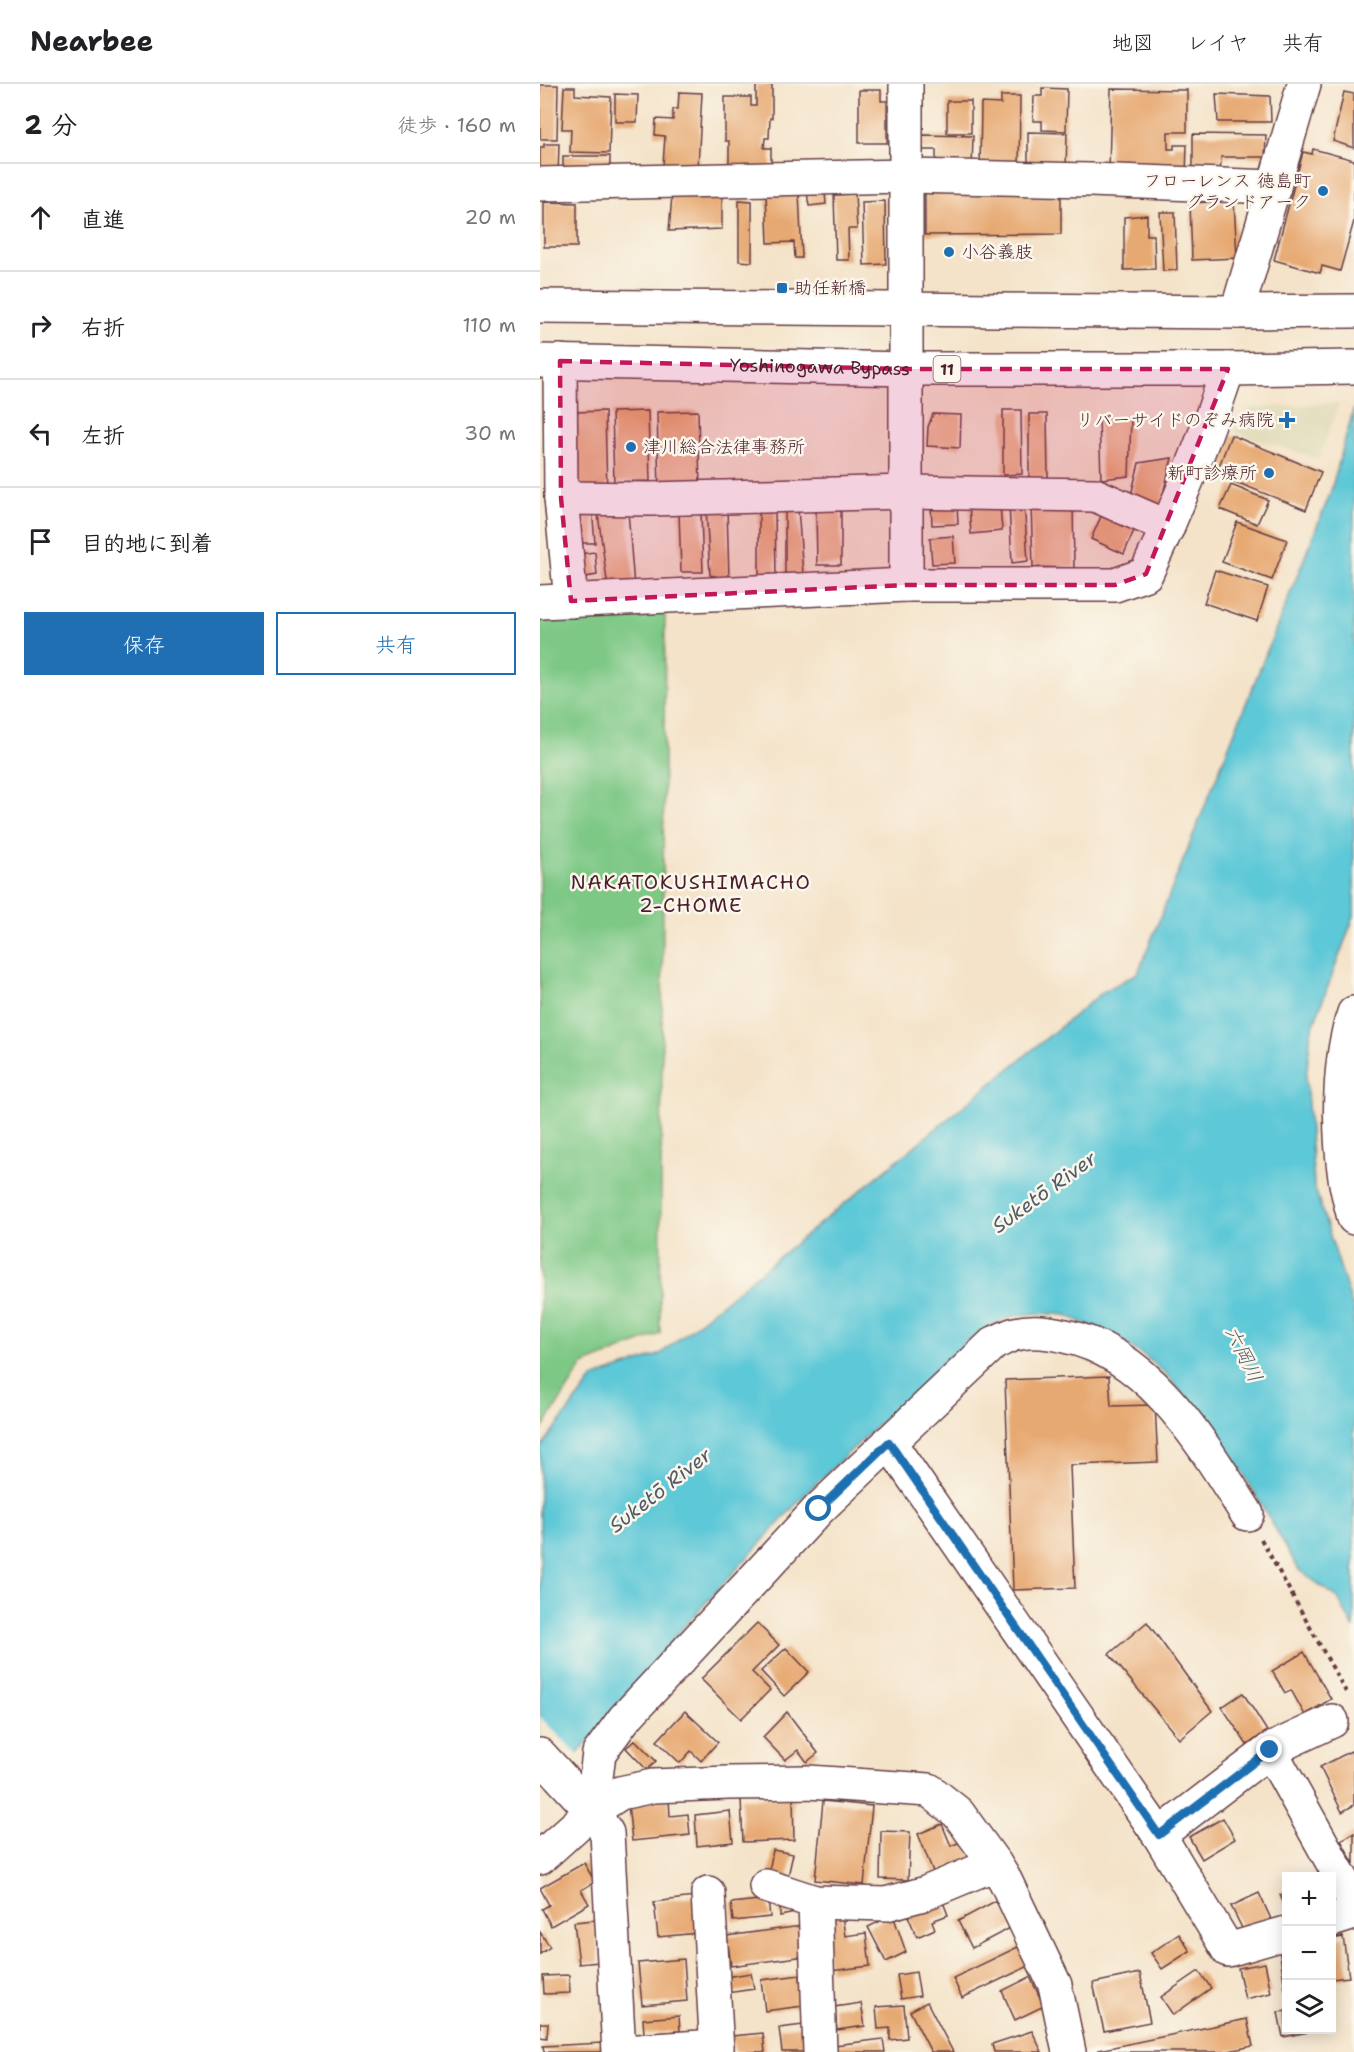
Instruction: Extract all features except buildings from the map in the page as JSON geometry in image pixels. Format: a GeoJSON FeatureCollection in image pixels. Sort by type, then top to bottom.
{"type":"FeatureCollection","features":[{"type":"Feature","properties":{"kind":"main road"},"geometry":{"type":"LineString","coordinates":[[906,84],[906,585]]}},
{"type":"Feature","properties":{"kind":"main road"},"geometry":{"type":"LineString","coordinates":[[1237,312],[1304,84]]}},
{"type":"Feature","properties":{"kind":"main road"},"geometry":{"type":"LineString","coordinates":[[540,184],[906,176],[1274,187]]}},
{"type":"Feature","properties":{"kind":"main road"},"geometry":{"type":"LineString","coordinates":[[540,306],[1354,311]]}},
{"type":"Feature","properties":{"kind":"main road"},"geometry":{"type":"LineString","coordinates":[[550,361],[561,498],[555,601],[906,585],[1115,585],[1146,574],[1168,527],[1228,369]]}},
{"type":"Feature","properties":{"kind":"main road","name":"Yoshinogawa Bypass"},"geometry":{"type":"LineString","coordinates":[[550,361],[906,369],[1354,367]]}},
{"type":"Feature","properties":{"kind":"main road"},"geometry":{"type":"LineString","coordinates":[[561,498],[651,499],[906,492],[1095,495],[1168,527]]}},
{"type":"Feature","properties":{"kind":"main road"},"geometry":{"type":"LineString","coordinates":[[1354,1013],[1347,1032],[1342,1079],[1341,1129],[1345,1178],[1354,1218]]}},
{"type":"Feature","properties":{"kind":"main road"},"geometry":{"type":"LineString","coordinates":[[592,1811],[599,1753],[624,1719],[819,1509],[994,1343],[1016,1334],[1051,1333],[1100,1347],[1141,1374],[1162,1394],[1210,1456],[1247,1514]]}},
{"type":"Feature","properties":{"kind":"main road"},"geometry":{"type":"LineString","coordinates":[[889,1442],[1159,1835],[1228,1950],[1282,1934]]}},
{"type":"Feature","properties":{"kind":"main road"},"geometry":{"type":"LineString","coordinates":[[1159,1835],[1270,1750],[1340,1709]]}},
{"type":"Feature","properties":{"kind":"main road"},"geometry":{"type":"LineString","coordinates":[[1270,1750],[1354,1901]]}},
{"type":"Feature","properties":{"kind":"main road"},"geometry":{"type":"LineString","coordinates":[[540,1755],[592,1811],[607,1833],[620,2052],[717,2049],[708,1893]]}},
{"type":"Feature","properties":{"kind":"main road"},"geometry":{"type":"LineString","coordinates":[[540,1858],[592,1811],[620,1793],[653,1786],[808,1782],[930,1790],[958,1813],[995,1864],[1055,1985],[1069,2052]]}},
{"type":"Feature","properties":{"kind":"main road"},"geometry":{"type":"LineString","coordinates":[[766,1886],[815,1902],[886,1904],[923,1894],[995,1864]]}},
{"type":"Feature","properties":{"kind":"main road"},"geometry":{"type":"LineString","coordinates":[[815,1902],[820,2052]]}},
{"type":"Feature","properties":{"kind":"main road"},"geometry":{"type":"LineString","coordinates":[[1336,1919],[1354,1913]]}},
{"type":"Feature","properties":{"kind":"path"},"geometry":{"type":"LineString","coordinates":[[1247,1514],[1340,1709]]}},
{"type":"Feature","properties":{"kind":"highlighted area"},"geometry":{"type":"Polygon","coordinates":[[[560,361],[906,369],[1228,369],[1146,574],[1115,585],[906,585],[571,601],[561,498],[560,361]]]}},
{"type":"Feature","properties":{"kind":"shaded area","name":"リバーサイドのぞみ病院"},"geometry":{"type":"Polygon","coordinates":[[[1339,403],[1319,459],[1234,432],[1250,408],[1339,403]]]}},
{"type":"Feature","properties":{"kind":"green space"},"geometry":{"type":"Polygon","coordinates":[[[665,610],[660,1334],[583,1365],[540,1432],[540,613],[665,610]]]}},
{"type":"Feature","properties":{"kind":"water"},"geometry":{"type":"Polygon","coordinates":[[[1354,408],[1354,916],[1311,1032],[1306,1078],[1314,1185],[1354,1311],[1354,1629],[1338,1598],[1299,1570],[1238,1464],[1167,1375],[1118,1338],[1066,1315],[1040,1313],[1017,1315],[993,1324],[967,1341],[907,1401],[897,1407],[809,1490],[680,1631],[581,1750],[548,1785],[540,1779],[540,1449],[593,1378],[659,1355],[1103,992],[1138,973],[1330,494],[1354,408]]]}},
{"type":"Feature","properties":{"kind":"pier"},"geometry":{"type":"Polygon","coordinates":[[[540,1717],[579,1756],[548,1788],[540,1783],[540,1717]]]}},
{"type":"Feature","properties":{"kind":"place","name":"フローレンス 徳島町 グランドアーク"},"geometry":{"type":"Point","coordinates":[1323,191]}},
{"type":"Feature","properties":{"kind":"place","name":"小谷義肢"},"geometry":{"type":"Point","coordinates":[949,252]}},
{"type":"Feature","properties":{"kind":"place","name":"助任新橋"},"geometry":{"type":"Point","coordinates":[782,288]}},
{"type":"Feature","properties":{"kind":"place","name":"リバーサイドのぞみ病院"},"geometry":{"type":"Point","coordinates":[1287,420]}},
{"type":"Feature","properties":{"kind":"place","name":"津川総合法律事務所"},"geometry":{"type":"Point","coordinates":[631,447]}},
{"type":"Feature","properties":{"kind":"place","name":"新町診療所"},"geometry":{"type":"Point","coordinates":[1269,473]}},
{"type":"Feature","properties":{"kind":"district","name":"NAKATOKUSHIMACHO 2-CHOME"},"geometry":{"type":"Point","coordinates":[691,894]}},
{"type":"Feature","properties":{"kind":"route"},"geometry":{"type":"LineString","coordinates":[[819,1509],[889,1442],[1159,1835],[1270,1750]]}},
{"type":"Feature","properties":{"kind":"water label","name":"Suketō River"},"geometry":{"type":"Point","coordinates":[1044,1192]}},
{"type":"Feature","properties":{"kind":"water label","name":"六岡川"},"geometry":{"type":"Point","coordinates":[1244,1354]}},
{"type":"Feature","properties":{"kind":"water label","name":"Suketō River"},"geometry":{"type":"Point","coordinates":[660,1490]}}]}
